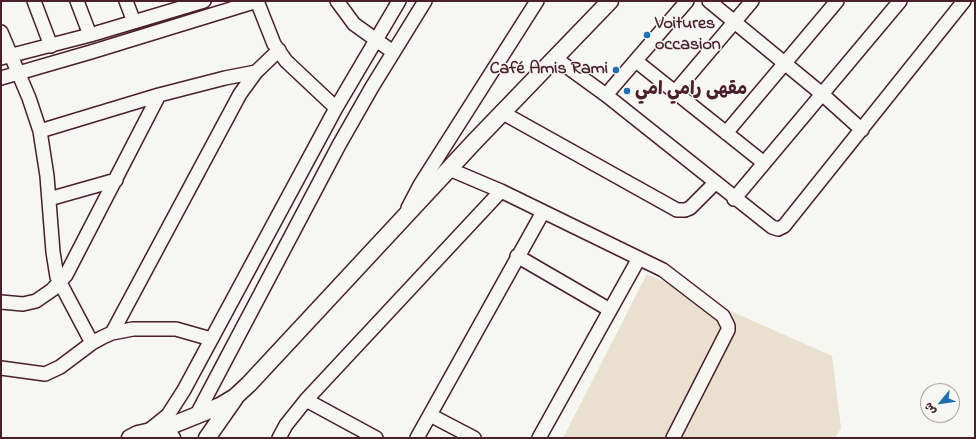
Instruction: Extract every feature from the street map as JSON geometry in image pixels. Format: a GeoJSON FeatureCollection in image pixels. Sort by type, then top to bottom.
{"type":"FeatureCollection","features":[{"type":"Feature","properties":{"kind":"main road"},"geometry":{"type":"LineString","coordinates":[[207,438],[235,397],[264,369],[449,169],[610,1]]}},
{"type":"Feature","properties":{"kind":"main road"},"geometry":{"type":"LineString","coordinates":[[130,438],[196,416],[235,397]]}},
{"type":"Feature","properties":{"kind":"main road"},"geometry":{"type":"LineString","coordinates":[[151,432],[172,438]]}},
{"type":"Feature","properties":{"kind":"street"},"geometry":{"type":"LineString","coordinates":[[34,1],[51,46]]}},
{"type":"Feature","properties":{"kind":"street"},"geometry":{"type":"LineString","coordinates":[[77,1],[90,35]]}},
{"type":"Feature","properties":{"kind":"street"},"geometry":{"type":"LineString","coordinates":[[126,1],[134,22]]}},
{"type":"Feature","properties":{"kind":"street"},"geometry":{"type":"LineString","coordinates":[[6,57],[90,35],[204,1]]}},
{"type":"Feature","properties":{"kind":"street"},"geometry":{"type":"LineString","coordinates":[[1,78],[257,1],[266,26],[279,50],[297,73],[336,108]]}},
{"type":"Feature","properties":{"kind":"street"},"geometry":{"type":"LineString","coordinates":[[337,1],[354,24],[393,52]]}},
{"type":"Feature","properties":{"kind":"street"},"geometry":{"type":"LineString","coordinates":[[151,432],[168,415],[174,406],[336,108],[400,1]]}},
{"type":"Feature","properties":{"kind":"street"},"geometry":{"type":"LineString","coordinates":[[196,416],[339,145],[393,52],[425,1]]}},
{"type":"Feature","properties":{"kind":"street"},"geometry":{"type":"LineString","coordinates":[[401,222],[420,185],[537,1]]}},
{"type":"Feature","properties":{"kind":"street"},"geometry":{"type":"LineString","coordinates":[[606,95],[687,1]]}},
{"type":"Feature","properties":{"kind":"street"},"geometry":{"type":"LineString","coordinates":[[709,1],[822,94],[862,130]]}},
{"type":"Feature","properties":{"kind":"street"},"geometry":{"type":"LineString","coordinates":[[675,92],[752,1]]}},
{"type":"Feature","properties":{"kind":"street"},"geometry":{"type":"LineString","coordinates":[[726,133],[837,1]]}},
{"type":"Feature","properties":{"kind":"street"},"geometry":{"type":"LineString","coordinates":[[734,199],[900,1]]}},
{"type":"Feature","properties":{"kind":"street"},"geometry":{"type":"LineString","coordinates":[[555,58],[606,95],[734,199],[772,227],[781,228],[862,130],[964,1]]}},
{"type":"Feature","properties":{"kind":"street"},"geometry":{"type":"LineString","coordinates":[[1,32],[6,57],[19,73],[40,131],[49,199],[54,265],[60,283],[92,343]]}},
{"type":"Feature","properties":{"kind":"street"},"geometry":{"type":"LineString","coordinates":[[112,333],[240,94],[256,72],[279,50]]}},
{"type":"Feature","properties":{"kind":"street"},"geometry":{"type":"LineString","coordinates":[[636,60],[764,163]]}},
{"type":"Feature","properties":{"kind":"street"},"geometry":{"type":"LineString","coordinates":[[40,131],[210,81],[256,72]]}},
{"type":"Feature","properties":{"kind":"street"},"geometry":{"type":"LineString","coordinates":[[1,302],[16,304],[30,303],[43,297],[60,283],[74,262],[159,95]]}},
{"type":"Feature","properties":{"kind":"street"},"geometry":{"type":"LineString","coordinates":[[503,112],[677,210],[685,210],[690,208],[715,183]]}},
{"type":"Feature","properties":{"kind":"street"},"geometry":{"type":"LineString","coordinates":[[449,169],[501,191],[672,276],[720,313],[728,326],[728,330],[675,437]]}},
{"type":"Feature","properties":{"kind":"street"},"geometry":{"type":"LineString","coordinates":[[49,199],[116,180]]}},
{"type":"Feature","properties":{"kind":"street"},"geometry":{"type":"LineString","coordinates":[[279,438],[286,425],[306,400],[501,191]]}},
{"type":"Feature","properties":{"kind":"street"},"geometry":{"type":"LineString","coordinates":[[417,438],[517,256],[543,212]]}},
{"type":"Feature","properties":{"kind":"street"},"geometry":{"type":"LineString","coordinates":[[517,256],[610,310]]}},
{"type":"Feature","properties":{"kind":"street"},"geometry":{"type":"LineString","coordinates":[[539,438],[638,260]]}},
{"type":"Feature","properties":{"kind":"street"},"geometry":{"type":"LineString","coordinates":[[1,368],[45,374],[60,367],[92,343],[112,333],[133,329],[162,328],[189,332],[211,339]]}},
{"type":"Feature","properties":{"kind":"street"},"geometry":{"type":"LineString","coordinates":[[306,400],[376,438]]}},
{"type":"Feature","properties":{"kind":"street"},"geometry":{"type":"LineString","coordinates":[[430,415],[474,438]]}},
{"type":"Feature","properties":{"kind":"shaded area"},"geometry":{"type":"Polygon","coordinates":[[[647,274],[832,356],[841,428],[835,438],[563,438],[647,274]]]}},
{"type":"Feature","properties":{"kind":"place","name":"Voitures occasion"},"geometry":{"type":"Point","coordinates":[647,35]}},
{"type":"Feature","properties":{"kind":"place","name":"Café Amis Rami"},"geometry":{"type":"Point","coordinates":[616,70]}},
{"type":"Feature","properties":{"kind":"place","name":"مقهى رامي امي"},"geometry":{"type":"Point","coordinates":[627,91]}}]}
